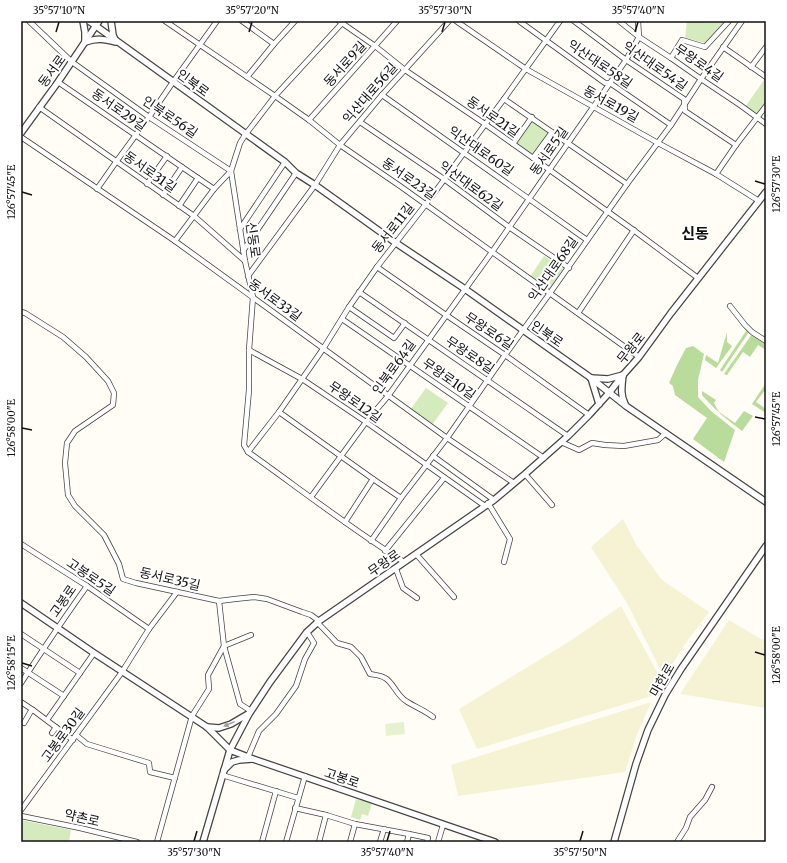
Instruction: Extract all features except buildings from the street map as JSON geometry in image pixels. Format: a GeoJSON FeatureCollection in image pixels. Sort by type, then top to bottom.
{"type":"FeatureCollection","features":[{"type":"Feature","properties":{"kind":"street","name":"인북로56길"},"geometry":{"type":"LineString","coordinates":[[29,21],[72,62],[149,117],[231,171]]}},
{"type":"Feature","properties":{"kind":"street"},"geometry":{"type":"LineString","coordinates":[[82,21],[85,32],[85,42],[94,39],[116,42]]}},
{"type":"Feature","properties":{"kind":"street","name":"인북로"},"geometry":{"type":"LineString","coordinates":[[88,21],[245,135],[285,162],[296,173],[315,185],[396,244],[465,290],[591,378],[626,406],[766,502]]}},
{"type":"Feature","properties":{"kind":"street","name":"동서로"},"geometry":{"type":"LineString","coordinates":[[21,133],[72,62],[99,21]]}},
{"type":"Feature","properties":{"kind":"street"},"geometry":{"type":"LineString","coordinates":[[111,21],[116,42]]}},
{"type":"Feature","properties":{"kind":"street","name":"동서로23길"},"geometry":{"type":"LineString","coordinates":[[165,21],[309,120],[340,145],[426,204],[639,357]]}},
{"type":"Feature","properties":{"kind":"street"},"geometry":{"type":"LineString","coordinates":[[97,189],[217,21]]}},
{"type":"Feature","properties":{"kind":"street"},"geometry":{"type":"LineString","coordinates":[[242,21],[274,44]]}},
{"type":"Feature","properties":{"kind":"street"},"geometry":{"type":"LineString","coordinates":[[247,77],[295,21]]}},
{"type":"Feature","properties":{"kind":"street","name":"동서로9길"},"geometry":{"type":"LineString","coordinates":[[309,120],[397,21]]}},
{"type":"Feature","properties":{"kind":"street","name":"익산대로56길"},"geometry":{"type":"LineString","coordinates":[[315,185],[340,145],[448,21]]}},
{"type":"Feature","properties":{"kind":"street","name":"동서로19길"},"geometry":{"type":"LineString","coordinates":[[456,21],[526,69],[716,174],[759,201]]}},
{"type":"Feature","properties":{"kind":"street","name":"익산대로58길"},"geometry":{"type":"LineString","coordinates":[[519,21],[605,83],[610,83],[671,125]]}},
{"type":"Feature","properties":{"kind":"street","name":"동서로11길"},"geometry":{"type":"LineString","coordinates":[[248,452],[279,412],[323,349],[349,307],[377,267],[426,204],[560,21]]}},
{"type":"Feature","properties":{"kind":"street","name":"익산대로54길"},"geometry":{"type":"LineString","coordinates":[[574,21],[626,60],[684,99],[685,111],[736,145]]}},
{"type":"Feature","properties":{"kind":"street","name":"무왕로4길"},"geometry":{"type":"LineString","coordinates":[[619,21],[639,37],[766,124]]}},
{"type":"Feature","properties":{"kind":"street"},"geometry":{"type":"LineString","coordinates":[[638,21],[639,37]]}},
{"type":"Feature","properties":{"kind":"street"},"geometry":{"type":"LineString","coordinates":[[671,58],[682,40],[705,47],[729,21]]}},
{"type":"Feature","properties":{"kind":"street","name":"익산대로68길"},"geometry":{"type":"LineString","coordinates":[[371,542],[401,498],[447,438],[468,406],[671,125],[733,32],[742,21]]}},
{"type":"Feature","properties":{"kind":"street","name":"동서로21길"},"geometry":{"type":"LineString","coordinates":[[342,22],[405,70],[533,158],[698,278]]}},
{"type":"Feature","properties":{"kind":"street","name":"신동로"},"geometry":{"type":"LineString","coordinates":[[248,452],[244,445],[249,390],[249,350],[253,297],[243,251],[231,171],[240,143],[274,96],[342,22]]}},
{"type":"Feature","properties":{"kind":"street"},"geometry":{"type":"LineString","coordinates":[[725,26],[733,32]]}},
{"type":"Feature","properties":{"kind":"street","name":"동서로5길"},"geometry":{"type":"LineString","coordinates":[[465,290],[626,60],[639,37]]}},
{"type":"Feature","properties":{"kind":"street"},"geometry":{"type":"LineString","coordinates":[[723,47],[766,77]]}},
{"type":"Feature","properties":{"kind":"street"},"geometry":{"type":"LineString","coordinates":[[751,67],[766,47]]}},
{"type":"Feature","properties":{"kind":"street","name":"동서로29길"},"geometry":{"type":"LineString","coordinates":[[58,82],[214,188]]}},
{"type":"Feature","properties":{"kind":"street","name":"익산대로60길"},"geometry":{"type":"LineString","coordinates":[[382,95],[587,240]]}},
{"type":"Feature","properties":{"kind":"street"},"geometry":{"type":"LineString","coordinates":[[504,99],[627,184]]}},
{"type":"Feature","properties":{"kind":"street"},"geometry":{"type":"LineString","coordinates":[[716,174],[766,106]]}},
{"type":"Feature","properties":{"kind":"street","name":"동서로31길"},"geometry":{"type":"LineString","coordinates":[[39,108],[194,216],[245,261]]}},
{"type":"Feature","properties":{"kind":"street"},"geometry":{"type":"LineString","coordinates":[[513,144],[532,118]]}},
{"type":"Feature","properties":{"kind":"street","name":"익산대로62길"},"geometry":{"type":"LineString","coordinates":[[360,122],[444,179],[568,268]]}},
{"type":"Feature","properties":{"kind":"street"},"geometry":{"type":"LineString","coordinates":[[533,158],[552,132]]}},
{"type":"Feature","properties":{"kind":"street","name":"동서로33길"},"geometry":{"type":"LineString","coordinates":[[21,137],[175,241],[388,396],[514,483]]}},
{"type":"Feature","properties":{"kind":"street"},"geometry":{"type":"LineString","coordinates":[[148,184],[166,156]]}},
{"type":"Feature","properties":{"kind":"street"},"geometry":{"type":"LineString","coordinates":[[240,230],[285,162]]}},
{"type":"Feature","properties":{"kind":"street"},"geometry":{"type":"LineString","coordinates":[[163,195],[182,167]]}},
{"type":"Feature","properties":{"kind":"street"},"geometry":{"type":"LineString","coordinates":[[175,241],[214,188],[231,171]]}},
{"type":"Feature","properties":{"kind":"street"},"geometry":{"type":"LineString","coordinates":[[243,251],[296,173]]}},
{"type":"Feature","properties":{"kind":"street"},"geometry":{"type":"LineString","coordinates":[[179,206],[198,178]]}},
{"type":"Feature","properties":{"kind":"street"},"geometry":{"type":"LineString","coordinates":[[248,276],[315,185]]}},
{"type":"Feature","properties":{"kind":"street","name":"무왕로"},"geometry":{"type":"LineString","coordinates":[[203,842],[230,750],[250,712],[307,632],[318,622],[494,500],[526,474],[568,436],[609,393],[639,357],[671,313],[766,192]]}},
{"type":"Feature","properties":{"kind":"street"},"geometry":{"type":"LineString","coordinates":[[578,312],[634,230]]}},
{"type":"Feature","properties":{"kind":"street","name":"무왕로6길"},"geometry":{"type":"LineString","coordinates":[[377,267],[589,415]]}},
{"type":"Feature","properties":{"kind":"street","name":"인북로64길"},"geometry":{"type":"LineString","coordinates":[[311,498],[465,290]]}},
{"type":"Feature","properties":{"kind":"street","name":"무왕로8길"},"geometry":{"type":"LineString","coordinates":[[359,292],[568,436]]}},
{"type":"Feature","properties":{"kind":"street"},"geometry":{"type":"LineString","coordinates":[[730,306],[745,326],[766,341]]}},
{"type":"Feature","properties":{"kind":"street"},"geometry":{"type":"LineString","coordinates":[[349,307],[394,338],[404,323]]}},
{"type":"Feature","properties":{"kind":"street","name":"동서로35길"},"geometry":{"type":"LineString","coordinates":[[21,312],[63,337],[86,357],[108,381],[114,393],[113,405],[75,430],[67,444],[65,463],[68,496],[75,506],[104,535],[119,564],[123,579],[219,601],[254,597],[268,599],[311,614],[337,643],[351,646],[361,656],[370,674],[380,675],[387,678],[398,695],[405,701],[426,711],[433,717]]}},
{"type":"Feature","properties":{"kind":"street","name":"무왕로10길"},"geometry":{"type":"LineString","coordinates":[[342,318],[544,458]]}},
{"type":"Feature","properties":{"kind":"street","name":"무왕로12길"},"geometry":{"type":"LineString","coordinates":[[249,350],[302,379],[366,422],[444,478],[487,505]]}},
{"type":"Feature","properties":{"kind":"street"},"geometry":{"type":"LineString","coordinates":[[599,404],[591,378],[608,379],[623,375],[621,386],[622,398],[626,406]]}},
{"type":"Feature","properties":{"kind":"street"},"geometry":{"type":"LineString","coordinates":[[279,412],[401,498]]}},
{"type":"Feature","properties":{"kind":"street"},"geometry":{"type":"LineString","coordinates":[[561,442],[579,450],[592,443],[605,446],[624,446],[658,440],[666,433]]}},
{"type":"Feature","properties":{"kind":"street"},"geometry":{"type":"LineString","coordinates":[[248,452],[371,542],[404,562]]}},
{"type":"Feature","properties":{"kind":"street"},"geometry":{"type":"LineString","coordinates":[[433,456],[494,500]]}},
{"type":"Feature","properties":{"kind":"street"},"geometry":{"type":"LineString","coordinates":[[526,474],[552,505]]}},
{"type":"Feature","properties":{"kind":"street"},"geometry":{"type":"LineString","coordinates":[[386,551],[444,478]]}},
{"type":"Feature","properties":{"kind":"street"},"geometry":{"type":"LineString","coordinates":[[345,522],[373,479]]}},
{"type":"Feature","properties":{"kind":"street"},"geometry":{"type":"LineString","coordinates":[[487,505],[510,539],[504,562]]}},
{"type":"Feature","properties":{"kind":"street","name":"고봉로5길"},"geometry":{"type":"LineString","coordinates":[[21,545],[87,586],[149,629]]}},
{"type":"Feature","properties":{"kind":"street","name":"마한로"},"geometry":{"type":"LineString","coordinates":[[614,842],[636,764],[648,730],[665,694],[766,546]]}},
{"type":"Feature","properties":{"kind":"street"},"geometry":{"type":"LineString","coordinates":[[416,554],[454,597]]}},
{"type":"Feature","properties":{"kind":"street"},"geometry":{"type":"LineString","coordinates":[[396,569],[403,588],[417,598]]}},
{"type":"Feature","properties":{"kind":"street","name":"고봉로"},"geometry":{"type":"LineString","coordinates":[[58,628],[87,586]]}},
{"type":"Feature","properties":{"kind":"street"},"geometry":{"type":"LineString","coordinates":[[122,672],[149,629],[177,592]]}},
{"type":"Feature","properties":{"kind":"street"},"geometry":{"type":"LineString","coordinates":[[207,727],[219,728],[231,724],[250,712],[240,704],[224,646],[219,601]]}},
{"type":"Feature","properties":{"kind":"street","name":"고봉로"},"geometry":{"type":"LineString","coordinates":[[21,603],[122,672],[192,716],[207,727],[230,750],[495,842]]}},
{"type":"Feature","properties":{"kind":"street"},"geometry":{"type":"LineString","coordinates":[[21,683],[58,628]]}},
{"type":"Feature","properties":{"kind":"street"},"geometry":{"type":"LineString","coordinates":[[298,798],[223,772],[232,762],[251,758],[259,731],[276,714],[296,686],[305,659],[314,643],[307,632]]}},
{"type":"Feature","properties":{"kind":"street"},"geometry":{"type":"LineString","coordinates":[[21,634],[80,673]]}},
{"type":"Feature","properties":{"kind":"street"},"geometry":{"type":"LineString","coordinates":[[157,842],[192,716],[209,689],[208,675],[224,646],[251,634]]}},
{"type":"Feature","properties":{"kind":"street"},"geometry":{"type":"LineString","coordinates":[[47,720],[94,653]]}},
{"type":"Feature","properties":{"kind":"street"},"geometry":{"type":"LineString","coordinates":[[21,668],[64,696]]}},
{"type":"Feature","properties":{"kind":"street","name":"고봉로30길"},"geometry":{"type":"LineString","coordinates":[[21,810],[122,672]]}},
{"type":"Feature","properties":{"kind":"street"},"geometry":{"type":"LineString","coordinates":[[21,702],[56,727],[89,742],[90,745],[149,763],[150,772],[175,778]]}},
{"type":"Feature","properties":{"kind":"street"},"geometry":{"type":"LineString","coordinates":[[24,723],[31,711],[34,710]]}},
{"type":"Feature","properties":{"kind":"street"},"geometry":{"type":"LineString","coordinates":[[52,733],[56,727]]}},
{"type":"Feature","properties":{"kind":"street"},"geometry":{"type":"LineString","coordinates":[[286,842],[305,776]]}},
{"type":"Feature","properties":{"kind":"street"},"geometry":{"type":"LineString","coordinates":[[677,842],[686,828],[690,817],[705,800],[712,787]]}},
{"type":"Feature","properties":{"kind":"street"},"geometry":{"type":"LineString","coordinates":[[262,842],[276,791]]}},
{"type":"Feature","properties":{"kind":"street"},"geometry":{"type":"LineString","coordinates":[[295,808],[326,815],[355,824],[428,838],[427,842]]}},
{"type":"Feature","properties":{"kind":"street"},"geometry":{"type":"LineString","coordinates":[[318,842],[326,815]]}},
{"type":"Feature","properties":{"kind":"street","name":"약촌로"},"geometry":{"type":"LineString","coordinates":[[21,816],[137,842]]}},
{"type":"Feature","properties":{"kind":"street"},"geometry":{"type":"LineString","coordinates":[[350,842],[355,824]]}},
{"type":"Feature","properties":{"kind":"street"},"geometry":{"type":"LineString","coordinates":[[438,842],[444,825]]}},
{"type":"Feature","properties":{"kind":"street"},"geometry":{"type":"LineString","coordinates":[[380,842],[384,829]]}},
{"type":"Feature","properties":{"kind":"street"},"geometry":{"type":"LineString","coordinates":[[407,842],[409,834]]}},
{"type":"Feature","properties":{"kind":"shaded area"},"geometry":{"type":"Polygon","coordinates":[[[623,519],[637,546],[662,580],[709,612],[685,644],[664,677],[627,603],[591,547],[623,519]]]}},
{"type":"Feature","properties":{"kind":"shaded area"},"geometry":{"type":"Polygon","coordinates":[[[621,606],[662,681],[655,695],[477,749],[459,709],[570,641],[621,606]]]}},
{"type":"Feature","properties":{"kind":"shaded area"},"geometry":{"type":"Polygon","coordinates":[[[729,620],[761,639],[766,640],[766,708],[680,694],[729,620]]]}},
{"type":"Feature","properties":{"kind":"shaded area"},"geometry":{"type":"Polygon","coordinates":[[[651,702],[636,737],[625,772],[458,796],[451,765],[651,702]]]}},
{"type":"Feature","properties":{"kind":"green space"},"geometry":{"type":"Polygon","coordinates":[[[687,21],[726,21],[722,27],[705,43],[685,38],[687,21]]]}},
{"type":"Feature","properties":{"kind":"green space"},"geometry":{"type":"Polygon","coordinates":[[[764,80],[766,81],[766,103],[757,115],[745,107],[764,80]]]}},
{"type":"Feature","properties":{"kind":"green space"},"geometry":{"type":"Polygon","coordinates":[[[532,120],[550,132],[533,157],[515,144],[532,120]]]}},
{"type":"Feature","properties":{"kind":"green space"},"geometry":{"type":"Polygon","coordinates":[[[544,256],[563,269],[549,290],[530,277],[544,256]]]}},
{"type":"Feature","properties":{"kind":"green space"},"geometry":{"type":"Polygon","coordinates":[[[746,327],[749,332],[722,372],[720,370],[746,331],[746,327]]]}},
{"type":"Feature","properties":{"kind":"green space"},"geometry":{"type":"Polygon","coordinates":[[[727,332],[727,342],[732,346],[716,368],[705,360],[706,355],[718,363],[727,332]]]}},
{"type":"Feature","properties":{"kind":"green space"},"geometry":{"type":"Polygon","coordinates":[[[752,334],[766,345],[766,350],[758,345],[750,357],[743,352],[727,375],[724,374],[752,334]]]}},
{"type":"Feature","properties":{"kind":"green space"},"geometry":{"type":"Polygon","coordinates":[[[693,346],[704,354],[698,380],[698,397],[711,411],[735,430],[724,462],[693,439],[707,418],[675,395],[673,386],[669,383],[686,348],[693,346]]]}},
{"type":"Feature","properties":{"kind":"green space"},"geometry":{"type":"Polygon","coordinates":[[[766,383],[766,389],[756,402],[766,409],[766,413],[752,404],[766,383]]]}},
{"type":"Feature","properties":{"kind":"green space"},"geometry":{"type":"Polygon","coordinates":[[[426,388],[448,403],[432,425],[410,410],[426,388]]]}},
{"type":"Feature","properties":{"kind":"green space"},"geometry":{"type":"Polygon","coordinates":[[[702,391],[716,400],[714,403],[719,412],[702,395],[702,391]]]}},
{"type":"Feature","properties":{"kind":"green space"},"geometry":{"type":"Polygon","coordinates":[[[744,411],[753,416],[742,431],[719,412],[735,423],[744,411]]]}},
{"type":"Feature","properties":{"kind":"green space"},"geometry":{"type":"Polygon","coordinates":[[[404,722],[405,734],[386,736],[385,724],[404,722]]]}},
{"type":"Feature","properties":{"kind":"green space"},"geometry":{"type":"Polygon","coordinates":[[[356,799],[372,803],[368,816],[362,814],[360,820],[351,817],[356,799]]]}},
{"type":"Feature","properties":{"kind":"green space"},"geometry":{"type":"Polygon","coordinates":[[[21,820],[71,830],[69,842],[21,842],[21,820]]]}},
{"type":"Feature","properties":{"kind":"district","name":"신동"},"geometry":{"type":"Point","coordinates":[695,233]}}]}
